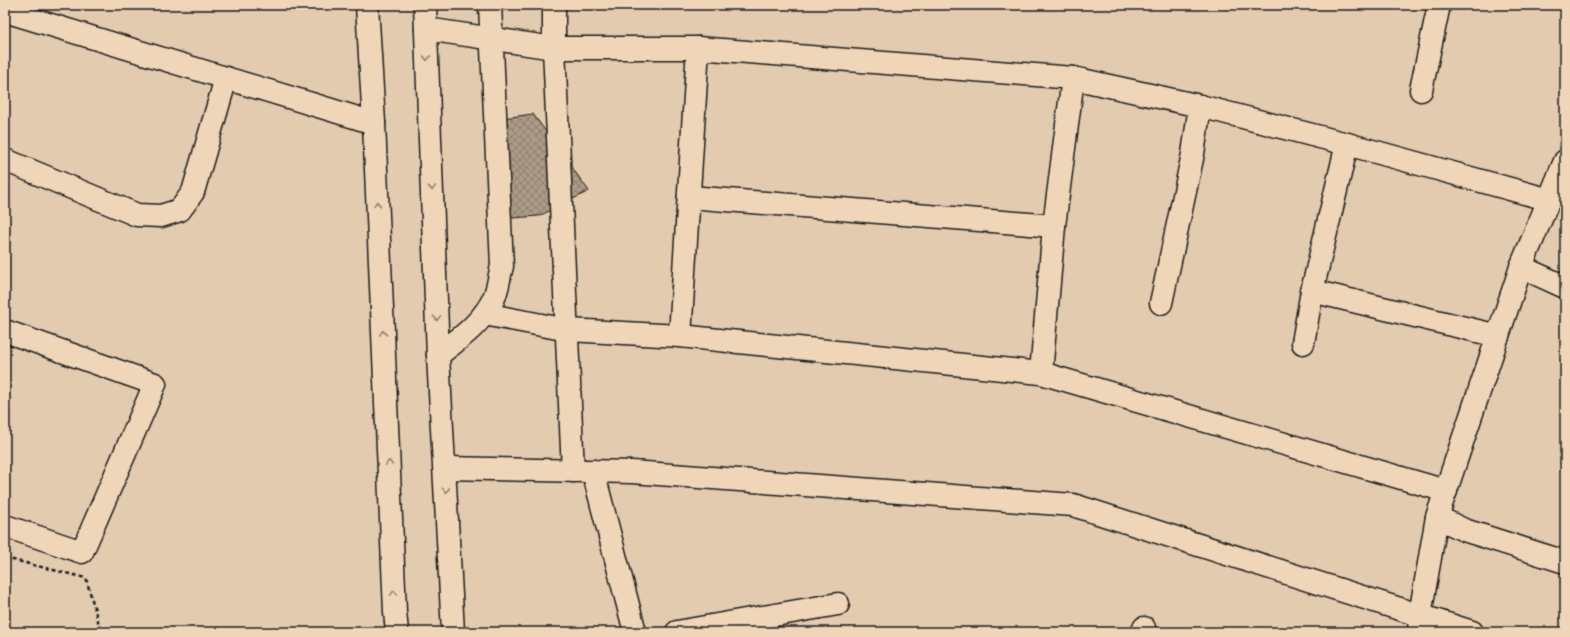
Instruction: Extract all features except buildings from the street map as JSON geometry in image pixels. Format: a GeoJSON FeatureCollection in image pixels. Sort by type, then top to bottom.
{"type":"FeatureCollection","features":[{"type":"Feature","properties":{"kind":"street"},"geometry":{"type":"LineString","coordinates":[[367,5],[374,122],[397,632]]}},
{"type":"Feature","properties":{"kind":"street"},"geometry":{"type":"LineString","coordinates":[[425,5],[438,355],[453,632]]}},
{"type":"Feature","properties":{"kind":"street"},"geometry":{"type":"LineString","coordinates":[[438,355],[469,332],[484,314],[493,299],[502,266],[490,5]]}},
{"type":"Feature","properties":{"kind":"street"},"geometry":{"type":"LineString","coordinates":[[554,5],[554,48],[568,330],[583,471],[635,632]]}},
{"type":"Feature","properties":{"kind":"street"},"geometry":{"type":"LineString","coordinates":[[1421,90],[1439,5]]}},
{"type":"Feature","properties":{"kind":"street"},"geometry":{"type":"LineString","coordinates":[[5,11],[374,122]]}},
{"type":"Feature","properties":{"kind":"street"},"geometry":{"type":"LineString","coordinates":[[426,29],[554,48],[698,48],[1074,78],[1200,106],[1347,144],[1550,200]]}},
{"type":"Feature","properties":{"kind":"street"},"geometry":{"type":"LineString","coordinates":[[680,336],[698,48]]}},
{"type":"Feature","properties":{"kind":"street"},"geometry":{"type":"LineString","coordinates":[[5,160],[137,214],[161,216],[180,210],[193,192],[226,78]]}},
{"type":"Feature","properties":{"kind":"street"},"geometry":{"type":"LineString","coordinates":[[1041,373],[1054,226],[1074,78]]}},
{"type":"Feature","properties":{"kind":"street"},"geometry":{"type":"LineString","coordinates":[[1161,303],[1190,168],[1200,106]]}},
{"type":"Feature","properties":{"kind":"street"},"geometry":{"type":"LineString","coordinates":[[1303,344],[1312,291],[1347,144]]}},
{"type":"Feature","properties":{"kind":"street"},"geometry":{"type":"LineString","coordinates":[[1419,624],[1437,517],[1521,267],[1565,161]]}},
{"type":"Feature","properties":{"kind":"street"},"geometry":{"type":"LineString","coordinates":[[689,197],[1054,226]]}},
{"type":"Feature","properties":{"kind":"street"},"geometry":{"type":"LineString","coordinates":[[1521,267],[1565,287]]}},
{"type":"Feature","properties":{"kind":"street"},"geometry":{"type":"LineString","coordinates":[[1312,291],[1498,336]]}},
{"type":"Feature","properties":{"kind":"street"},"geometry":{"type":"LineString","coordinates":[[484,314],[568,330],[680,336],[1041,373],[1446,491]]}},
{"type":"Feature","properties":{"kind":"street"},"geometry":{"type":"LineString","coordinates":[[5,331],[155,384],[82,552],[5,526]]}},
{"type":"Feature","properties":{"kind":"street"},"geometry":{"type":"LineString","coordinates":[[445,468],[632,472],[1073,505],[1419,624],[1472,632]]}},
{"type":"Feature","properties":{"kind":"street"},"geometry":{"type":"LineString","coordinates":[[1437,517],[1464,530],[1565,562]]}},
{"type":"Feature","properties":{"kind":"street"},"geometry":{"type":"LineString","coordinates":[[677,632],[838,604]]}},
{"type":"Feature","properties":{"kind":"path"},"geometry":{"type":"LineString","coordinates":[[5,558],[86,578],[101,632]]}}]}
